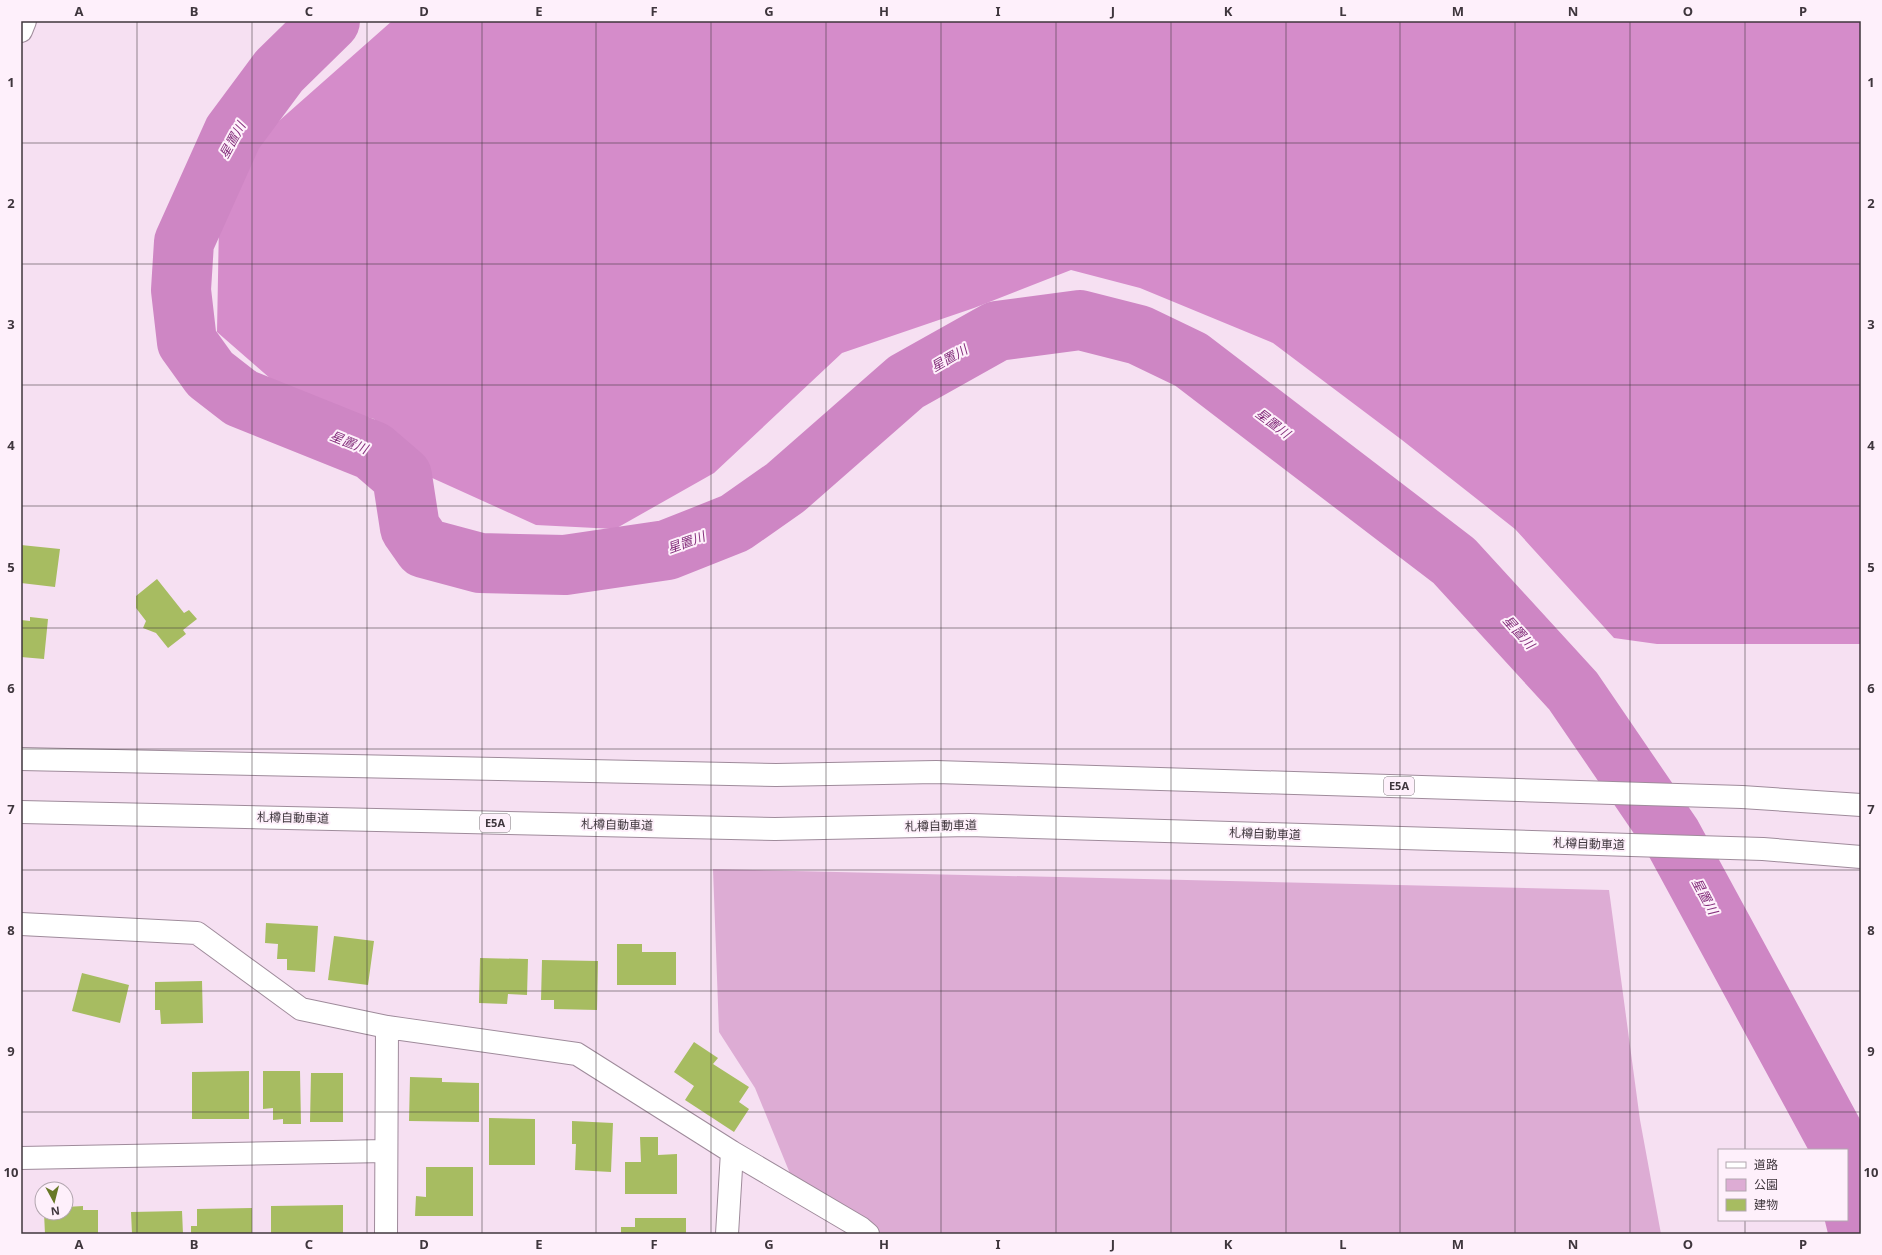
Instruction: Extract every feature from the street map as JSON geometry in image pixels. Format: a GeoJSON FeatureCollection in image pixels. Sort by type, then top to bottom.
{"type":"FeatureCollection","features":[{"type":"Feature","properties":{"kind":"main road"},"geometry":{"type":"LineString","coordinates":[[21,31],[25,21]]}},
{"type":"Feature","properties":{"kind":"main road","name":"E5A"},"geometry":{"type":"LineString","coordinates":[[21,759],[776,775],[936,772],[1742,797],[1861,805]]}},
{"type":"Feature","properties":{"kind":"main road","name":"札樽自動車道"},"geometry":{"type":"LineString","coordinates":[[21,812],[775,829],[969,825],[1763,849],[1861,857]]}},
{"type":"Feature","properties":{"kind":"main road"},"geometry":{"type":"LineString","coordinates":[[21,924],[197,933],[301,1009],[387,1027],[577,1054],[732,1152],[861,1228],[868,1234]]}},
{"type":"Feature","properties":{"kind":"main road"},"geometry":{"type":"LineString","coordinates":[[386,1234],[385,1151],[387,1027]]}},
{"type":"Feature","properties":{"kind":"main road"},"geometry":{"type":"LineString","coordinates":[[21,1158],[385,1151]]}},
{"type":"Feature","properties":{"kind":"main road"},"geometry":{"type":"LineString","coordinates":[[727,1234],[732,1152]]}},
{"type":"Feature","properties":{"kind":"green space"},"geometry":{"type":"Polygon","coordinates":[[[713,869],[1609,890],[1640,1120],[1661,1234],[882,1234],[791,1176],[755,1088],[719,1032],[713,869]]]}},
{"type":"Feature","properties":{"kind":"shaded area"},"geometry":{"type":"Polygon","coordinates":[[[392,21],[1861,21],[1861,644],[1657,644],[1614,638],[1515,529],[1402,440],[1273,343],[1140,288],[1071,270],[974,308],[842,353],[714,473],[615,529],[536,525],[430,477],[374,419],[287,393],[217,332],[219,222],[263,135],[392,21]]]}},
{"type":"Feature","properties":{"kind":"building"},"geometry":{"type":"Polygon","coordinates":[[[21,545],[60,549],[55,587],[21,583],[21,545]]]}},
{"type":"Feature","properties":{"kind":"building"},"geometry":{"type":"Polygon","coordinates":[[[157,579],[184,613],[189,610],[197,619],[183,630],[186,634],[168,648],[156,633],[143,628],[146,621],[136,608],[136,596],[157,579]]]}},
{"type":"Feature","properties":{"kind":"building"},"geometry":{"type":"Polygon","coordinates":[[[30,617],[48,619],[44,659],[21,657],[21,620],[30,621],[30,617]]]}},
{"type":"Feature","properties":{"kind":"building"},"geometry":{"type":"Polygon","coordinates":[[[266,923],[318,926],[315,972],[287,970],[287,959],[277,959],[278,944],[265,943],[266,923]]]}},
{"type":"Feature","properties":{"kind":"building"},"geometry":{"type":"Polygon","coordinates":[[[334,936],[374,941],[368,985],[328,980],[334,936]]]}},
{"type":"Feature","properties":{"kind":"building"},"geometry":{"type":"Polygon","coordinates":[[[617,944],[642,944],[642,952],[676,952],[676,985],[617,985],[617,944]]]}},
{"type":"Feature","properties":{"kind":"building"},"geometry":{"type":"Polygon","coordinates":[[[480,958],[528,959],[527,995],[508,994],[507,1004],[479,1003],[480,958]]]}},
{"type":"Feature","properties":{"kind":"building"},"geometry":{"type":"Polygon","coordinates":[[[542,960],[598,961],[597,1010],[554,1009],[554,1000],[541,1000],[542,960]]]}},
{"type":"Feature","properties":{"kind":"building"},"geometry":{"type":"Polygon","coordinates":[[[82,973],[129,985],[120,1023],[72,1011],[82,973]]]}},
{"type":"Feature","properties":{"kind":"building"},"geometry":{"type":"Polygon","coordinates":[[[202,981],[203,1023],[161,1024],[160,1010],[155,1010],[155,982],[202,981]]]}},
{"type":"Feature","properties":{"kind":"building"},"geometry":{"type":"Polygon","coordinates":[[[694,1042],[718,1058],[713,1064],[749,1087],[739,1102],[749,1109],[734,1132],[685,1100],[694,1086],[674,1072],[694,1042]]]}},
{"type":"Feature","properties":{"kind":"building"},"geometry":{"type":"Polygon","coordinates":[[[249,1071],[249,1119],[192,1119],[192,1072],[249,1071]]]}},
{"type":"Feature","properties":{"kind":"building"},"geometry":{"type":"Polygon","coordinates":[[[263,1071],[300,1071],[301,1124],[283,1124],[283,1119],[273,1120],[273,1108],[263,1109],[263,1071]]]}},
{"type":"Feature","properties":{"kind":"building"},"geometry":{"type":"Polygon","coordinates":[[[311,1073],[343,1073],[343,1122],[310,1122],[311,1073]]]}},
{"type":"Feature","properties":{"kind":"building"},"geometry":{"type":"Polygon","coordinates":[[[410,1077],[442,1078],[442,1082],[479,1083],[479,1122],[409,1121],[410,1077]]]}},
{"type":"Feature","properties":{"kind":"building"},"geometry":{"type":"Polygon","coordinates":[[[489,1118],[535,1119],[535,1165],[489,1165],[489,1118]]]}},
{"type":"Feature","properties":{"kind":"building"},"geometry":{"type":"Polygon","coordinates":[[[572,1121],[613,1123],[611,1172],[575,1170],[576,1144],[572,1144],[572,1121]]]}},
{"type":"Feature","properties":{"kind":"building"},"geometry":{"type":"Polygon","coordinates":[[[640,1137],[658,1137],[658,1155],[677,1154],[677,1194],[625,1194],[625,1162],[641,1162],[640,1137]]]}},
{"type":"Feature","properties":{"kind":"building"},"geometry":{"type":"Polygon","coordinates":[[[426,1167],[473,1167],[473,1216],[415,1216],[416,1196],[426,1197],[426,1167]]]}},
{"type":"Feature","properties":{"kind":"building"},"geometry":{"type":"Polygon","coordinates":[[[343,1205],[343,1234],[271,1234],[271,1206],[343,1205]]]}},
{"type":"Feature","properties":{"kind":"building"},"geometry":{"type":"Polygon","coordinates":[[[83,1206],[83,1210],[98,1210],[98,1234],[45,1234],[44,1221],[74,1221],[74,1207],[83,1206]]]}},
{"type":"Feature","properties":{"kind":"building"},"geometry":{"type":"Polygon","coordinates":[[[252,1208],[252,1234],[191,1234],[191,1226],[197,1226],[197,1209],[252,1208]]]}},
{"type":"Feature","properties":{"kind":"building"},"geometry":{"type":"Polygon","coordinates":[[[182,1211],[183,1234],[132,1234],[131,1212],[182,1211]]]}},
{"type":"Feature","properties":{"kind":"building"},"geometry":{"type":"Polygon","coordinates":[[[635,1218],[686,1218],[686,1234],[621,1234],[621,1227],[635,1227],[635,1218]]]}},
{"type":"Feature","properties":{"kind":"waterway","name":"星置川"},"geometry":{"type":"LineString","coordinates":[[330,21],[279,71],[233,133],[184,242],[181,290],[187,342],[210,374],[241,398],[373,451],[402,476],[410,528],[424,548],[480,563],[565,565],[667,550],[735,523],[785,488],[906,382],[997,331],[1080,320],[1139,335],[1191,360],[1454,561],[1573,691],[1672,836],[1836,1138],[1839,1149]]}},
{"type":"Feature","properties":{"kind":"waterway","name":"星置川"},"geometry":{"type":"LineString","coordinates":[[1848,1189],[1859,1234]]}}]}
